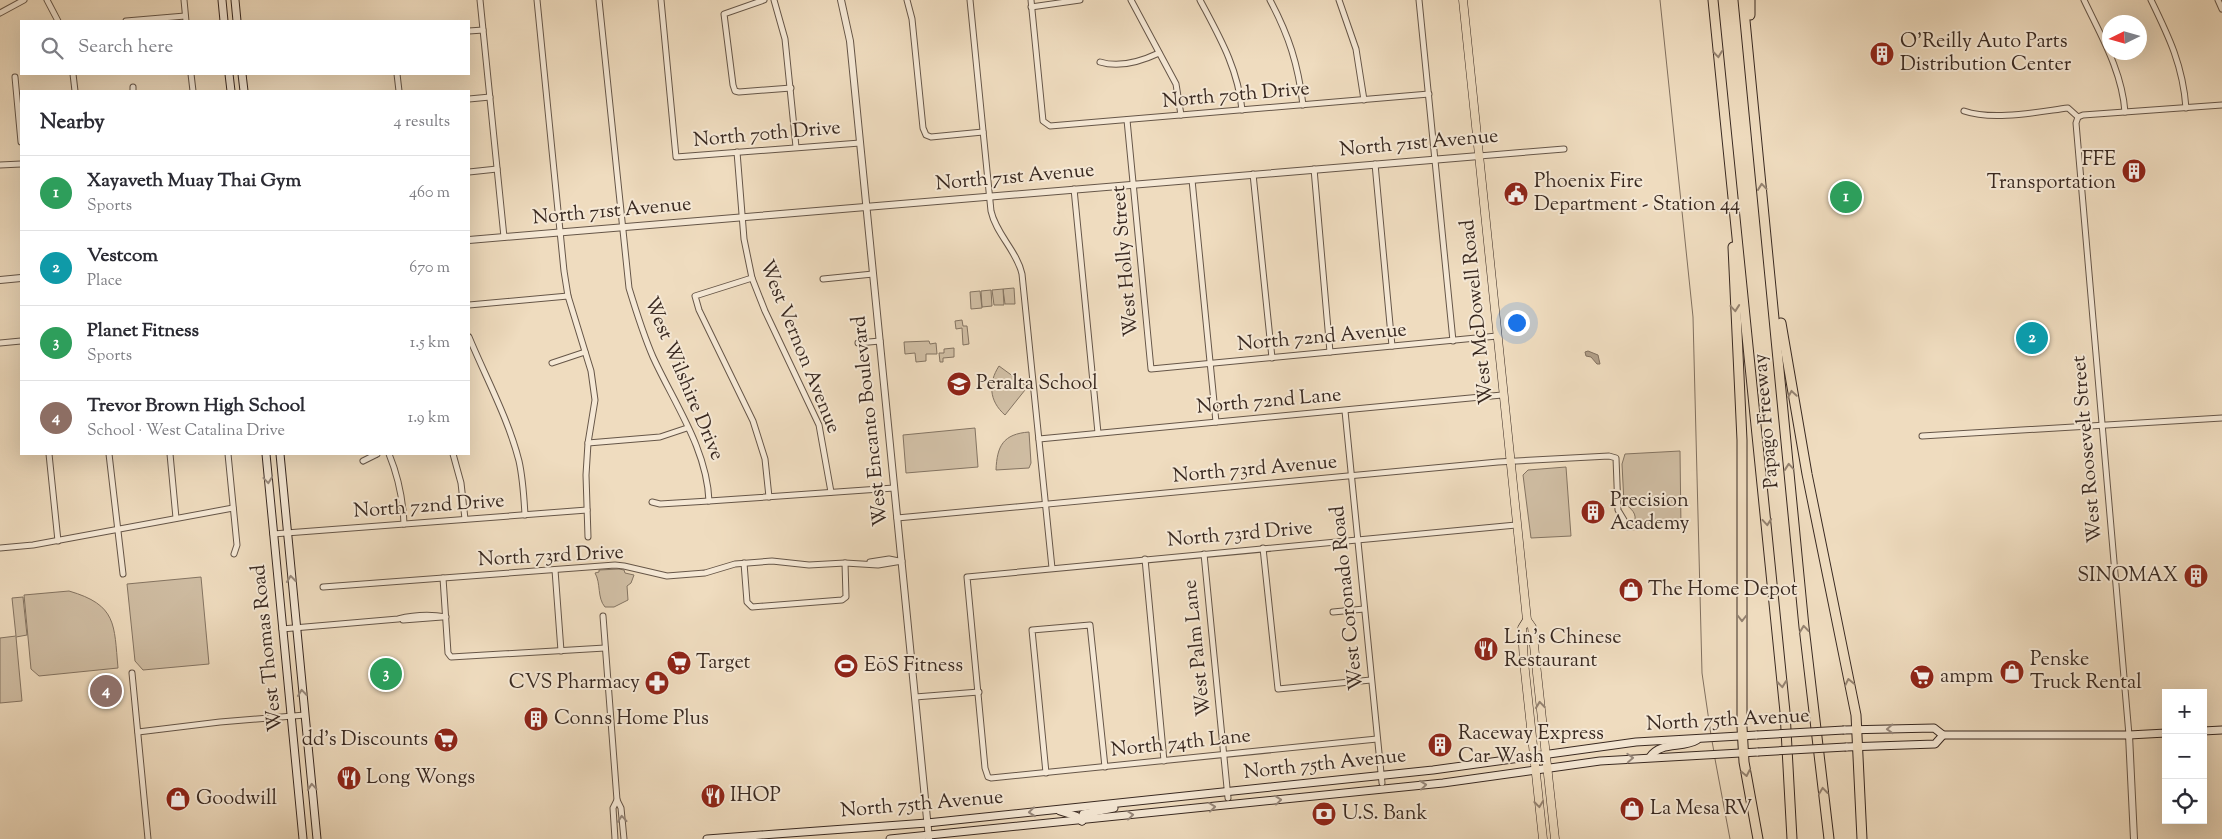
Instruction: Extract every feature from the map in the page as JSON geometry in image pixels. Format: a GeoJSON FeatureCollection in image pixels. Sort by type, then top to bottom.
{"type":"FeatureCollection","features":[{"type":"Feature","properties":{"kind":"highway","name":"Papago Freeway"},"geometry":{"type":"LineString","coordinates":[[1743,0],[1804,627],[1829,839]]}},
{"type":"Feature","properties":{"kind":"highway"},"geometry":{"type":"LineString","coordinates":[[1750,0],[1750,73]]}},
{"type":"Feature","properties":{"kind":"highway","name":"Papago Freeway"},"geometry":{"type":"LineString","coordinates":[[1713,2],[1785,712],[1792,839]]}},
{"type":"Feature","properties":{"kind":"highway"},"geometry":{"type":"LineString","coordinates":[[1731,172],[1733,287],[1739,348],[1742,440],[1743,736],[1758,839]]}},
{"type":"Feature","properties":{"kind":"highway"},"geometry":{"type":"LineString","coordinates":[[1767,236],[1793,402],[1856,715],[1862,839]]}},
{"type":"Feature","properties":{"kind":"main road"},"geometry":{"type":"LineString","coordinates":[[222,0],[224,20]]}},
{"type":"Feature","properties":{"kind":"main road"},"geometry":{"type":"LineString","coordinates":[[235,0],[237,20]]}},
{"type":"Feature","properties":{"kind":"main road","name":"West McDowell Road"},"geometry":{"type":"LineString","coordinates":[[1464,0],[1509,461],[1527,620],[1532,627],[1555,839]]}},
{"type":"Feature","properties":{"kind":"main road"},"geometry":{"type":"LineString","coordinates":[[229,75],[231,90]]}},
{"type":"Feature","properties":{"kind":"main road"},"geometry":{"type":"LineString","coordinates":[[242,75],[244,90]]}},
{"type":"Feature","properties":{"kind":"main road","name":"West Thomas Road"},"geometry":{"type":"LineString","coordinates":[[266,455],[303,839]]}},
{"type":"Feature","properties":{"kind":"main road","name":"West Thomas Road"},"geometry":{"type":"LineString","coordinates":[[280,455],[316,839]]}},
{"type":"Feature","properties":{"kind":"main road","name":"West McDowell Road"},"geometry":{"type":"LineString","coordinates":[[1527,620],[1522,628],[1543,839]]}},
{"type":"Feature","properties":{"kind":"main road","name":"North 75th Avenue"},"geometry":{"type":"LineString","coordinates":[[707,839],[928,823],[1152,799],[1228,795],[1381,779],[1636,742],[1844,730],[1934,728],[1943,735],[2162,733]]}},
{"type":"Feature","properties":{"kind":"main road"},"geometry":{"type":"LineString","coordinates":[[2207,731],[2222,730]]}},
{"type":"Feature","properties":{"kind":"main road","name":"North 75th Avenue"},"geometry":{"type":"LineString","coordinates":[[890,839],[929,837],[1434,784],[1600,761],[1846,747],[1935,744],[1943,735]]}},
{"type":"Feature","properties":{"kind":"main road"},"geometry":{"type":"LineString","coordinates":[[1650,758],[1654,752],[1663,747],[1690,744],[1701,739]]}},
{"type":"Feature","properties":{"kind":"main road"},"geometry":{"type":"LineString","coordinates":[[1054,810],[1068,812],[1082,820],[1082,814],[1091,811],[1152,799]]}},
{"type":"Feature","properties":{"kind":"street"},"geometry":{"type":"LineString","coordinates":[[0,13],[24,0]]}},
{"type":"Feature","properties":{"kind":"street"},"geometry":{"type":"LineString","coordinates":[[47,0],[57,20]]}},
{"type":"Feature","properties":{"kind":"street"},"geometry":{"type":"LineString","coordinates":[[146,20],[185,18],[184,0]]}},
{"type":"Feature","properties":{"kind":"street"},"geometry":{"type":"LineString","coordinates":[[480,0],[504,237]]}},
{"type":"Feature","properties":{"kind":"street"},"geometry":{"type":"LineString","coordinates":[[537,0],[568,296],[591,371],[595,400],[588,442],[586,475],[588,537]]}},
{"type":"Feature","properties":{"kind":"street","name":"West Wilshire Drive"},"geometry":{"type":"LineString","coordinates":[[599,0],[621,227],[629,288],[652,356],[707,473],[709,501]]}},
{"type":"Feature","properties":{"kind":"street","name":"North 70th Drive"},"geometry":{"type":"LineString","coordinates":[[661,0],[676,157],[860,143]]}},
{"type":"Feature","properties":{"kind":"street"},"geometry":{"type":"LineString","coordinates":[[764,0],[724,14],[735,91],[791,88]]}},
{"type":"Feature","properties":{"kind":"street"},"geometry":{"type":"LineString","coordinates":[[774,0],[786,39],[796,148]]}},
{"type":"Feature","properties":{"kind":"street","name":"West Encanto Boulevard"},"geometry":{"type":"LineString","coordinates":[[841,0],[850,41],[929,837]]}},
{"type":"Feature","properties":{"kind":"street"},"geometry":{"type":"LineString","coordinates":[[907,0],[912,19],[923,128],[926,135],[931,137],[983,132]]}},
{"type":"Feature","properties":{"kind":"street"},"geometry":{"type":"LineString","coordinates":[[970,0],[989,197],[995,224],[1014,255],[1022,274],[1052,568]]}},
{"type":"Feature","properties":{"kind":"street"},"geometry":{"type":"LineString","coordinates":[[1031,0],[1031,7],[1080,0]]}},
{"type":"Feature","properties":{"kind":"street"},"geometry":{"type":"LineString","coordinates":[[1131,0],[1176,84],[1181,115]]}},
{"type":"Feature","properties":{"kind":"street"},"geometry":{"type":"LineString","coordinates":[[1200,0],[1233,65],[1239,85],[1242,110]]}},
{"type":"Feature","properties":{"kind":"street"},"geometry":{"type":"LineString","coordinates":[[1270,0],[1290,40],[1295,56],[1303,105]]}},
{"type":"Feature","properties":{"kind":"street"},"geometry":{"type":"LineString","coordinates":[[1338,0],[1356,50],[1364,100]]}},
{"type":"Feature","properties":{"kind":"street"},"geometry":{"type":"LineString","coordinates":[[1419,0],[1453,341]]}},
{"type":"Feature","properties":{"kind":"street"},"geometry":{"type":"LineString","coordinates":[[2084,0],[2117,70],[2122,87],[2125,112]]}},
{"type":"Feature","properties":{"kind":"street"},"geometry":{"type":"LineString","coordinates":[[2152,0],[2178,58],[2186,108]]}},
{"type":"Feature","properties":{"kind":"street"},"geometry":{"type":"LineString","coordinates":[[2218,0],[2222,9]]}},
{"type":"Feature","properties":{"kind":"street","name":"North 70th Drive"},"geometry":{"type":"LineString","coordinates":[[1031,7],[1043,121],[1050,126],[1429,94]]}},
{"type":"Feature","properties":{"kind":"street"},"geometry":{"type":"LineString","coordinates":[[470,31],[483,30]]}},
{"type":"Feature","properties":{"kind":"street"},"geometry":{"type":"LineString","coordinates":[[1100,62],[1137,62],[1159,53]]}},
{"type":"Feature","properties":{"kind":"street"},"geometry":{"type":"LineString","coordinates":[[73,75],[75,90]]}},
{"type":"Feature","properties":{"kind":"street"},"geometry":{"type":"LineString","coordinates":[[191,75],[193,90]]}},
{"type":"Feature","properties":{"kind":"street"},"geometry":{"type":"LineString","coordinates":[[397,75],[398,90]]}},
{"type":"Feature","properties":{"kind":"street"},"geometry":{"type":"LineString","coordinates":[[15,77],[20,131]]}},
{"type":"Feature","properties":{"kind":"street"},"geometry":{"type":"LineString","coordinates":[[470,99],[490,97]]}},
{"type":"Feature","properties":{"kind":"street"},"geometry":{"type":"LineString","coordinates":[[1964,111],[1977,115],[2030,113],[2068,108],[2078,117],[2083,115],[2222,105]]}},
{"type":"Feature","properties":{"kind":"street","name":"West Roosevelt Street"},"geometry":{"type":"LineString","coordinates":[[2078,117],[2076,124],[2129,734],[2134,839]]}},
{"type":"Feature","properties":{"kind":"street","name":"West Holly Street"},"geometry":{"type":"LineString","coordinates":[[1127,120],[1151,369]]}},
{"type":"Feature","properties":{"kind":"street","name":"North 71st Avenue"},"geometry":{"type":"LineString","coordinates":[[470,240],[1564,149]]}},
{"type":"Feature","properties":{"kind":"street","name":"West Vernon Avenue"},"geometry":{"type":"LineString","coordinates":[[737,152],[742,217],[752,278],[765,311],[819,425],[831,492]]}},
{"type":"Feature","properties":{"kind":"street"},"geometry":{"type":"LineString","coordinates":[[0,166],[20,164]]}},
{"type":"Feature","properties":{"kind":"street"},"geometry":{"type":"LineString","coordinates":[[1375,164],[1392,346]]}},
{"type":"Feature","properties":{"kind":"street"},"geometry":{"type":"LineString","coordinates":[[470,172],[497,169]]}},
{"type":"Feature","properties":{"kind":"street"},"geometry":{"type":"LineString","coordinates":[[1314,169],[1330,352]]}},
{"type":"Feature","properties":{"kind":"street"},"geometry":{"type":"LineString","coordinates":[[1254,174],[1272,358]]}},
{"type":"Feature","properties":{"kind":"street"},"geometry":{"type":"LineString","coordinates":[[1192,180],[1216,422]]}},
{"type":"Feature","properties":{"kind":"street"},"geometry":{"type":"LineString","coordinates":[[1074,189],[1098,434]]}},
{"type":"Feature","properties":{"kind":"street"},"geometry":{"type":"LineString","coordinates":[[823,279],[873,274]]}},
{"type":"Feature","properties":{"kind":"street"},"geometry":{"type":"LineString","coordinates":[[0,280],[20,278]]}},
{"type":"Feature","properties":{"kind":"street"},"geometry":{"type":"LineString","coordinates":[[752,278],[695,296],[698,310],[752,421],[765,459],[769,497]]}},
{"type":"Feature","properties":{"kind":"street"},"geometry":{"type":"LineString","coordinates":[[470,305],[568,296]]}},
{"type":"Feature","properties":{"kind":"street","name":"North 72nd Avenue"},"geometry":{"type":"LineString","coordinates":[[1151,369],[1497,336]]}},
{"type":"Feature","properties":{"kind":"street"},"geometry":{"type":"LineString","coordinates":[[470,339],[493,388],[511,436],[519,462],[525,515]]}},
{"type":"Feature","properties":{"kind":"street"},"geometry":{"type":"LineString","coordinates":[[858,343],[880,341]]}},
{"type":"Feature","properties":{"kind":"street"},"geometry":{"type":"LineString","coordinates":[[0,343],[20,342]]}},
{"type":"Feature","properties":{"kind":"street"},"geometry":{"type":"LineString","coordinates":[[552,363],[585,352]]}},
{"type":"Feature","properties":{"kind":"street","name":"North 72nd Lane"},"geometry":{"type":"LineString","coordinates":[[1039,439],[1502,395]]}},
{"type":"Feature","properties":{"kind":"street","name":"West Coronado Road"},"geometry":{"type":"LineString","coordinates":[[1344,411],[1381,779]]}},
{"type":"Feature","properties":{"kind":"street"},"geometry":{"type":"LineString","coordinates":[[1922,436],[2222,418]]}},
{"type":"Feature","properties":{"kind":"street"},"geometry":{"type":"LineString","coordinates":[[588,442],[660,437],[687,428]]}},
{"type":"Feature","properties":{"kind":"street"},"geometry":{"type":"LineString","coordinates":[[49,455],[58,541]]}},
{"type":"Feature","properties":{"kind":"street"},"geometry":{"type":"LineString","coordinates":[[109,455],[123,574]]}},
{"type":"Feature","properties":{"kind":"street"},"geometry":{"type":"LineString","coordinates":[[170,455],[176,518]]}},
{"type":"Feature","properties":{"kind":"street"},"geometry":{"type":"LineString","coordinates":[[228,455],[237,545],[234,554]]}},
{"type":"Feature","properties":{"kind":"street"},"geometry":{"type":"LineString","coordinates":[[362,461],[375,455]]}},
{"type":"Feature","properties":{"kind":"street"},"geometry":{"type":"LineString","coordinates":[[389,455],[395,469],[404,524]]}},
{"type":"Feature","properties":{"kind":"street"},"geometry":{"type":"LineString","coordinates":[[453,455],[461,483],[465,519]]}},
{"type":"Feature","properties":{"kind":"street","name":"North 73rd Avenue"},"geometry":{"type":"LineString","coordinates":[[897,518],[1509,461],[1594,456],[1616,458],[1618,510],[1624,520]]}},
{"type":"Feature","properties":{"kind":"street"},"geometry":{"type":"LineString","coordinates":[[652,502],[660,504],[894,488]]}},
{"type":"Feature","properties":{"kind":"street"},"geometry":{"type":"LineString","coordinates":[[0,548],[58,541],[234,508]]}},
{"type":"Feature","properties":{"kind":"street","name":"North 72nd Drive"},"geometry":{"type":"LineString","coordinates":[[273,534],[587,510]]}},
{"type":"Feature","properties":{"kind":"street","name":"North 73rd Drive"},"geometry":{"type":"LineString","coordinates":[[979,692],[967,576],[1516,525]]}},
{"type":"Feature","properties":{"kind":"street"},"geometry":{"type":"LineString","coordinates":[[1264,548],[1278,689],[1372,680]]}},
{"type":"Feature","properties":{"kind":"street","name":"West Palm Lane"},"geometry":{"type":"LineString","coordinates":[[1204,554],[1228,795]]}},
{"type":"Feature","properties":{"kind":"street"},"geometry":{"type":"LineString","coordinates":[[1145,560],[1164,761]]}},
{"type":"Feature","properties":{"kind":"street","name":"North 73rd Drive"},"geometry":{"type":"LineString","coordinates":[[323,588],[624,566],[667,576],[705,573],[744,563],[772,561],[809,565],[867,563],[878,565],[902,562]]}},
{"type":"Feature","properties":{"kind":"street"},"geometry":{"type":"LineString","coordinates":[[744,563],[749,606],[842,600],[846,597],[845,563]]}},
{"type":"Feature","properties":{"kind":"street"},"geometry":{"type":"LineString","coordinates":[[555,570],[561,651]]}},
{"type":"Feature","properties":{"kind":"street"},"geometry":{"type":"LineString","coordinates":[[443,578],[448,653],[451,657],[605,648]]}},
{"type":"Feature","properties":{"kind":"street"},"geometry":{"type":"LineString","coordinates":[[1333,612],[1364,609]]}},
{"type":"Feature","properties":{"kind":"street"},"geometry":{"type":"LineString","coordinates":[[282,629],[446,616]]}},
{"type":"Feature","properties":{"kind":"street"},"geometry":{"type":"LineString","coordinates":[[603,616],[617,800],[621,808],[624,839]]}},
{"type":"Feature","properties":{"kind":"street"},"geometry":{"type":"LineString","coordinates":[[1046,773],[1032,630],[1090,625],[1105,767]]}},
{"type":"Feature","properties":{"kind":"street"},"geometry":{"type":"LineString","coordinates":[[132,673],[148,839]]}},
{"type":"Feature","properties":{"kind":"street"},"geometry":{"type":"LineString","coordinates":[[915,697],[979,692]]}},
{"type":"Feature","properties":{"kind":"street","name":"North 74th Lane"},"geometry":{"type":"LineString","coordinates":[[979,692],[986,768],[988,777],[995,778],[1377,739]]}},
{"type":"Feature","properties":{"kind":"street"},"geometry":{"type":"LineString","coordinates":[[138,732],[305,715]]}},
{"type":"Feature","properties":{"kind":"street"},"geometry":{"type":"LineString","coordinates":[[615,839],[613,808],[617,800]]}},
{"type":"Feature","properties":{"kind":"shaded area"},"geometry":{"type":"Polygon","coordinates":[[[1014,288],[1015,304],[1005,304],[1003,289],[1014,288]]]}},
{"type":"Feature","properties":{"kind":"shaded area"},"geometry":{"type":"Polygon","coordinates":[[[1003,289],[1004,305],[994,305],[992,290],[1003,289]]]}},
{"type":"Feature","properties":{"kind":"shaded area"},"geometry":{"type":"Polygon","coordinates":[[[991,290],[992,306],[982,307],[981,291],[991,290]]]}},
{"type":"Feature","properties":{"kind":"shaded area"},"geometry":{"type":"Polygon","coordinates":[[[980,291],[982,308],[971,309],[970,292],[980,291]]]}},
{"type":"Feature","properties":{"kind":"shaded area"},"geometry":{"type":"Polygon","coordinates":[[[962,320],[963,326],[967,326],[969,344],[963,345],[962,328],[956,329],[955,321],[962,320]]]}},
{"type":"Feature","properties":{"kind":"shaded area"},"geometry":{"type":"Polygon","coordinates":[[[929,341],[930,344],[936,343],[937,354],[926,354],[926,361],[916,362],[915,353],[905,354],[904,342],[929,341]]]}},
{"type":"Feature","properties":{"kind":"shaded area"},"geometry":{"type":"Polygon","coordinates":[[[954,348],[954,357],[943,358],[943,362],[940,362],[939,353],[944,353],[944,349],[954,348]]]}},
{"type":"Feature","properties":{"kind":"shaded area"},"geometry":{"type":"Polygon","coordinates":[[[1588,351],[1598,355],[1600,364],[1597,364],[1591,357],[1586,356],[1585,352],[1588,351]]]}},
{"type":"Feature","properties":{"kind":"shaded area"},"geometry":{"type":"Polygon","coordinates":[[[999,366],[1025,385],[1025,390],[1005,415],[996,404],[992,392],[993,379],[999,366]]]}},
{"type":"Feature","properties":{"kind":"shaded area"},"geometry":{"type":"Polygon","coordinates":[[[975,428],[978,467],[906,473],[903,435],[975,428]]]}},
{"type":"Feature","properties":{"kind":"shaded area"},"geometry":{"type":"Polygon","coordinates":[[[1029,432],[1031,463],[1029,468],[996,470],[998,454],[1003,443],[1013,435],[1029,432]]]}},
{"type":"Feature","properties":{"kind":"shaded area"},"geometry":{"type":"Polygon","coordinates":[[[1680,451],[1681,528],[1625,530],[1634,524],[1635,517],[1633,512],[1624,503],[1622,464],[1625,454],[1680,451]]]}},
{"type":"Feature","properties":{"kind":"shaded area"},"geometry":{"type":"Polygon","coordinates":[[[1566,467],[1571,536],[1531,538],[1523,475],[1528,470],[1566,467]]]}},
{"type":"Feature","properties":{"kind":"shaded area"},"geometry":{"type":"Polygon","coordinates":[[[619,569],[634,575],[631,583],[627,586],[628,600],[614,607],[605,607],[601,599],[595,573],[599,572],[599,570],[619,569]]]}},
{"type":"Feature","properties":{"kind":"shaded area"},"geometry":{"type":"Polygon","coordinates":[[[201,577],[209,664],[143,670],[135,661],[127,584],[201,577]]]}},
{"type":"Feature","properties":{"kind":"shaded area"},"geometry":{"type":"Polygon","coordinates":[[[69,591],[85,597],[105,610],[113,628],[118,668],[39,676],[31,669],[24,595],[69,591]]]}},
{"type":"Feature","properties":{"kind":"shaded area"},"geometry":{"type":"Polygon","coordinates":[[[23,597],[27,635],[16,637],[22,701],[0,703],[0,638],[16,636],[12,598],[23,597]]]}},
{"type":"Feature","properties":{"kind":"waterway"},"geometry":{"type":"LineString","coordinates":[[1660,0],[1693,317],[1702,673],[1711,735]]}},
{"type":"Feature","properties":{"kind":"waterway"},"geometry":{"type":"LineString","coordinates":[[1712,741],[1714,752]]}},
{"type":"Feature","properties":{"kind":"waterway"},"geometry":{"type":"LineString","coordinates":[[1715,759],[1730,839]]}},
{"type":"Feature","properties":{"kind":"place","name":"O'Reilly Auto Parts Distribution Center"},"geometry":{"type":"Point","coordinates":[1882,54]}},
{"type":"Feature","properties":{"kind":"place","name":"FFE Transportation"},"geometry":{"type":"Point","coordinates":[2134,171]}},
{"type":"Feature","properties":{"kind":"place","name":"Phoenix Fire Department - Station 44"},"geometry":{"type":"Point","coordinates":[1516,194]}},
{"type":"Feature","properties":{"kind":"place","name":"Xayaveth Muay Thai Gym"},"geometry":{"type":"Point","coordinates":[1846,197]}},
{"type":"Feature","properties":{"kind":"place","name":"Vestcom"},"geometry":{"type":"Point","coordinates":[2032,338]}},
{"type":"Feature","properties":{"kind":"place","name":"Peralta School"},"geometry":{"type":"Point","coordinates":[959,384]}},
{"type":"Feature","properties":{"kind":"place","name":"Precision Academy"},"geometry":{"type":"Point","coordinates":[1593,512]}},
{"type":"Feature","properties":{"kind":"place","name":"SINOMAX"},"geometry":{"type":"Point","coordinates":[2196,576]}},
{"type":"Feature","properties":{"kind":"place","name":"The Home Depot"},"geometry":{"type":"Point","coordinates":[1631,590]}},
{"type":"Feature","properties":{"kind":"place","name":"Lin's Chinese Restaurant"},"geometry":{"type":"Point","coordinates":[1486,649]}},
{"type":"Feature","properties":{"kind":"place","name":"Target"},"geometry":{"type":"Point","coordinates":[679,663]}},
{"type":"Feature","properties":{"kind":"place","name":"EōS Fitness"},"geometry":{"type":"Point","coordinates":[846,666]}},
{"type":"Feature","properties":{"kind":"place","name":"Penske Truck Rental"},"geometry":{"type":"Point","coordinates":[2012,672]}},
{"type":"Feature","properties":{"kind":"place","name":"Planet Fitness"},"geometry":{"type":"Point","coordinates":[386,674]}},
{"type":"Feature","properties":{"kind":"place","name":"ampm"},"geometry":{"type":"Point","coordinates":[1922,677]}},
{"type":"Feature","properties":{"kind":"place","name":"CVS Pharmacy"},"geometry":{"type":"Point","coordinates":[657,683]}},
{"type":"Feature","properties":{"kind":"place","name":"Trevor Brown High School"},"geometry":{"type":"Point","coordinates":[106,691]}},
{"type":"Feature","properties":{"kind":"place","name":"Conns Home Plus"},"geometry":{"type":"Point","coordinates":[536,719]}},
{"type":"Feature","properties":{"kind":"place","name":"dd's Discounts"},"geometry":{"type":"Point","coordinates":[446,740]}},
{"type":"Feature","properties":{"kind":"place","name":"Raceway Express Car Wash"},"geometry":{"type":"Point","coordinates":[1440,745]}},
{"type":"Feature","properties":{"kind":"place","name":"Long Wongs"},"geometry":{"type":"Point","coordinates":[349,778]}},
{"type":"Feature","properties":{"kind":"place","name":"IHOP"},"geometry":{"type":"Point","coordinates":[713,796]}},
{"type":"Feature","properties":{"kind":"place","name":"Goodwill"},"geometry":{"type":"Point","coordinates":[178,799]}},
{"type":"Feature","properties":{"kind":"place","name":"La Mesa RV"},"geometry":{"type":"Point","coordinates":[1632,809]}},
{"type":"Feature","properties":{"kind":"place","name":"U.S. Bank"},"geometry":{"type":"Point","coordinates":[1324,814]}}]}
